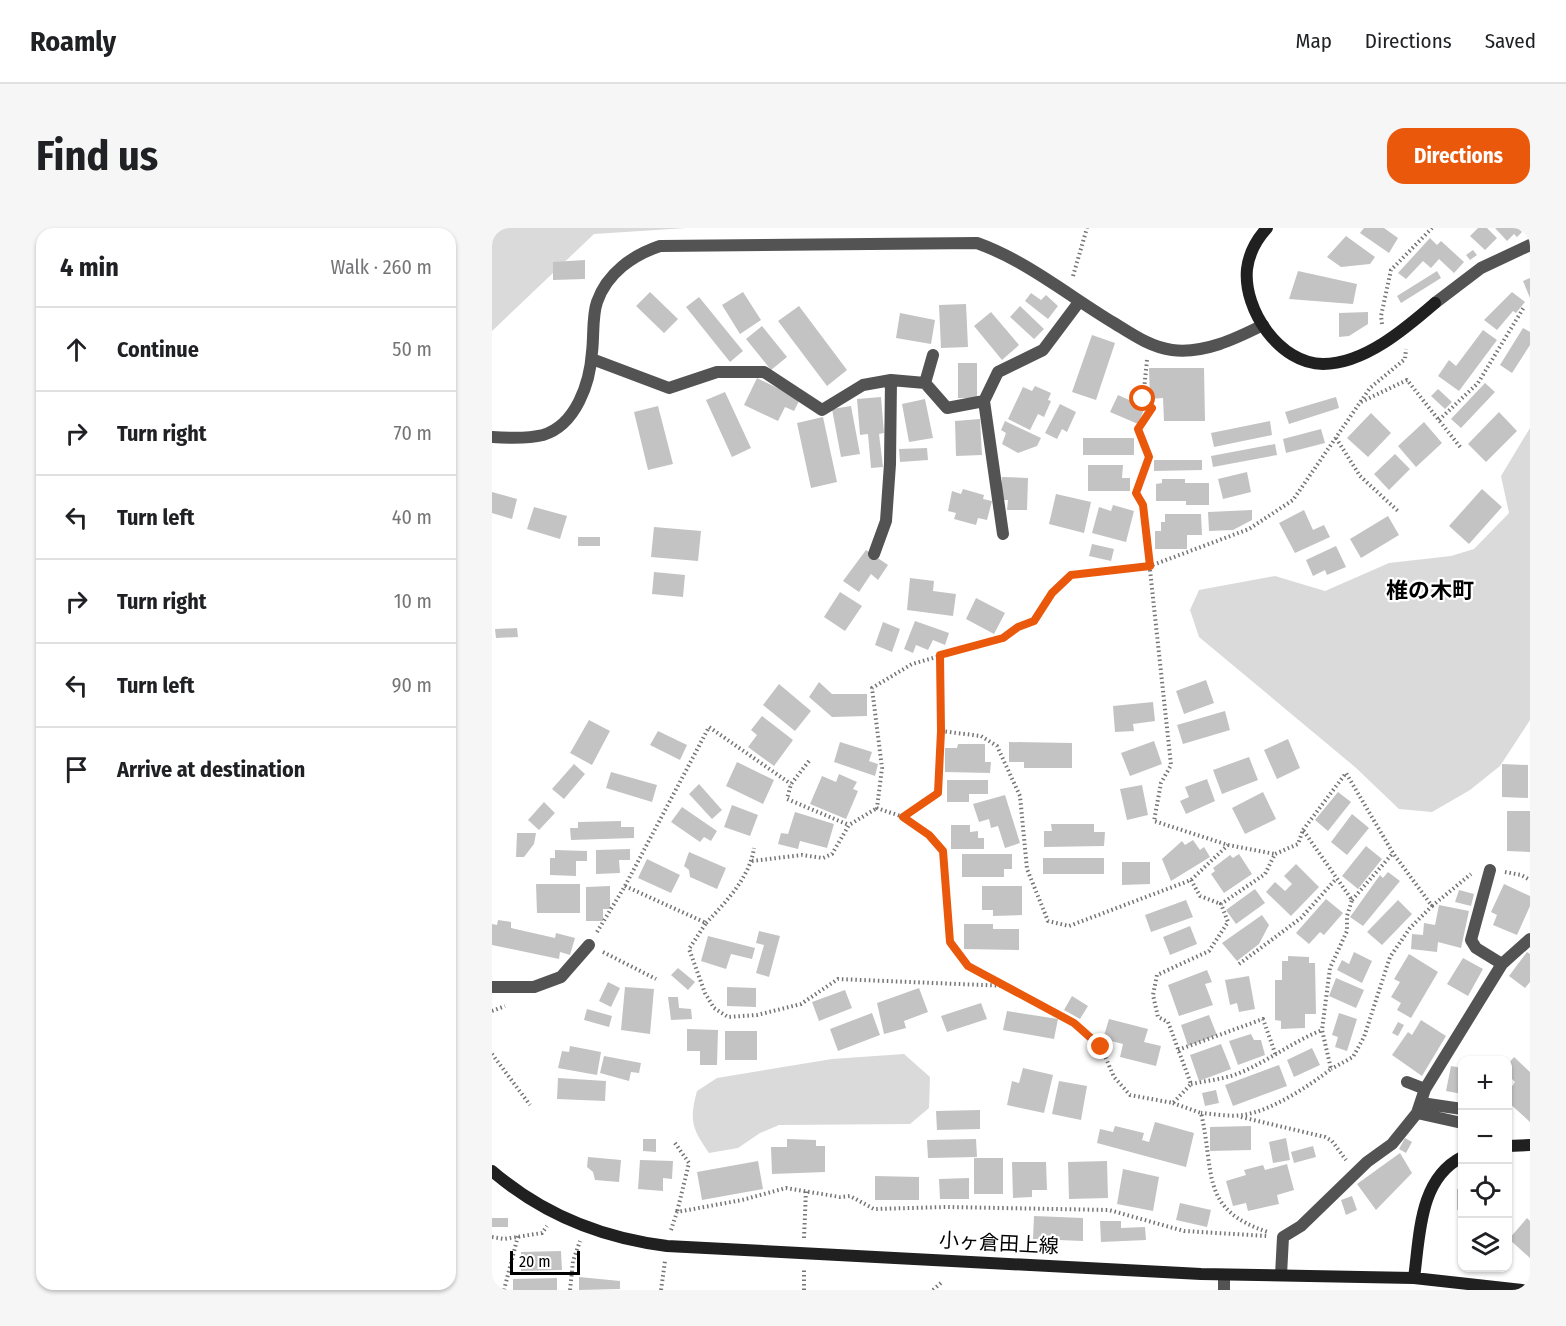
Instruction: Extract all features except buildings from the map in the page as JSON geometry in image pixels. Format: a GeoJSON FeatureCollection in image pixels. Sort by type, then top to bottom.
{"type":"FeatureCollection","features":[{"type":"Feature","properties":{"kind":"main road"},"geometry":{"type":"LineString","coordinates":[[1267,228],[1251,252],[1247,270],[1251,300],[1263,326],[1285,350],[1306,363],[1336,363],[1359,355],[1407,327],[1435,303]]}},
{"type":"Feature","properties":{"kind":"main road"},"geometry":{"type":"LineString","coordinates":[[1512,1145],[1530,1145]]}},
{"type":"Feature","properties":{"kind":"main road"},"geometry":{"type":"LineString","coordinates":[[1414,1278],[1422,1221],[1430,1190],[1441,1171],[1458,1159]]}},
{"type":"Feature","properties":{"kind":"main road","name":"小ヶ倉田上線"},"geometry":{"type":"LineString","coordinates":[[492,1171],[554,1215],[641,1243],[1224,1275],[1414,1278],[1522,1290]]}},
{"type":"Feature","properties":{"kind":"street"},"geometry":{"type":"LineString","coordinates":[[492,437],[544,434],[563,422],[576,408],[586,387],[592,359],[596,303],[609,279],[638,253],[660,246],[977,243],[1008,255],[1067,295],[1148,344],[1173,350],[1206,348],[1234,340],[1263,326]]}},
{"type":"Feature","properties":{"kind":"street"},"geometry":{"type":"LineString","coordinates":[[1435,303],[1481,268],[1530,245]]}},
{"type":"Feature","properties":{"kind":"street"},"geometry":{"type":"LineString","coordinates":[[1003,534],[984,401],[998,372],[1043,350],[1079,302]]}},
{"type":"Feature","properties":{"kind":"street"},"geometry":{"type":"LineString","coordinates":[[925,383],[933,355]]}},
{"type":"Feature","properties":{"kind":"street"},"geometry":{"type":"LineString","coordinates":[[592,359],[669,388],[717,372],[764,372],[822,410],[863,385],[891,380],[925,383],[947,408],[984,401]]}},
{"type":"Feature","properties":{"kind":"street"},"geometry":{"type":"LineString","coordinates":[[874,554],[886,520],[890,464],[891,380]]}},
{"type":"Feature","properties":{"kind":"street"},"geometry":{"type":"LineString","coordinates":[[1490,870],[1471,939],[1476,948],[1502,964]]}},
{"type":"Feature","properties":{"kind":"street"},"geometry":{"type":"LineString","coordinates":[[1281,1275],[1283,1237],[1301,1226],[1367,1162],[1392,1144],[1419,1108],[1425,1089],[1502,964],[1530,939]]}},
{"type":"Feature","properties":{"kind":"street"},"geometry":{"type":"LineString","coordinates":[[492,987],[534,987],[561,977],[589,945]]}},
{"type":"Feature","properties":{"kind":"street"},"geometry":{"type":"LineString","coordinates":[[1407,1082],[1425,1089]]}},
{"type":"Feature","properties":{"kind":"street"},"geometry":{"type":"LineString","coordinates":[[1419,1108],[1458,1109]]}},
{"type":"Feature","properties":{"kind":"street"},"geometry":{"type":"LineString","coordinates":[[1419,1108],[1458,1121]]}},
{"type":"Feature","properties":{"kind":"street"},"geometry":{"type":"LineString","coordinates":[[1224,1275],[1224,1290]]}},
{"type":"Feature","properties":{"kind":"path"},"geometry":{"type":"LineString","coordinates":[[1067,295],[1087,228]]}},
{"type":"Feature","properties":{"kind":"path"},"geometry":{"type":"LineString","coordinates":[[1384,341],[1381,316],[1391,270],[1432,228]]}},
{"type":"Feature","properties":{"kind":"path"},"geometry":{"type":"LineString","coordinates":[[1439,420],[1478,383],[1524,307]]}},
{"type":"Feature","properties":{"kind":"path"},"geometry":{"type":"LineString","coordinates":[[877,808],[882,768],[872,688],[912,664],[1003,638],[1018,627],[1034,621],[1052,593],[1071,575],[1150,566],[1249,530],[1293,500],[1370,388],[1406,358],[1407,327]]}},
{"type":"Feature","properties":{"kind":"path"},"geometry":{"type":"LineString","coordinates":[[877,808],[903,817],[929,835],[943,851],[950,942],[968,966],[1011,986],[1074,1023],[1101,1047],[1114,1077],[1130,1095],[1173,1103],[1201,1113],[1243,1115],[1307,1087],[1331,1069],[1353,1057],[1364,1037],[1390,957],[1410,928],[1432,906],[1393,853],[1346,773],[1303,830],[1298,844],[1275,854],[1228,845],[1154,821],[1161,783],[1171,765],[1143,505],[1136,493],[1149,457],[1138,429],[1152,408],[1143,399],[1148,344]]}},
{"type":"Feature","properties":{"kind":"path"},"geometry":{"type":"LineString","coordinates":[[1360,403],[1407,380],[1461,448]]}},
{"type":"Feature","properties":{"kind":"path"},"geometry":{"type":"LineString","coordinates":[[1336,438],[1360,476],[1399,512]]}},
{"type":"Feature","properties":{"kind":"path"},"geometry":{"type":"LineString","coordinates":[[903,817],[938,793],[941,731],[940,655]]}},
{"type":"Feature","properties":{"kind":"path"},"geometry":{"type":"LineString","coordinates":[[656,979],[589,945],[625,886],[709,727],[791,784]]}},
{"type":"Feature","properties":{"kind":"path"},"geometry":{"type":"LineString","coordinates":[[941,731],[981,736],[997,746],[1020,796],[1027,869],[1048,921],[1069,926],[1191,880],[1228,845]]}},
{"type":"Feature","properties":{"kind":"path"},"geometry":{"type":"LineString","coordinates":[[809,761],[791,784],[787,799],[849,825]]}},
{"type":"Feature","properties":{"kind":"path"},"geometry":{"type":"LineString","coordinates":[[752,861],[802,855],[823,858],[832,854],[849,825],[877,808]]}},
{"type":"Feature","properties":{"kind":"path"},"geometry":{"type":"LineString","coordinates":[[1303,830],[1352,900]]}},
{"type":"Feature","properties":{"kind":"path"},"geometry":{"type":"LineString","coordinates":[[754,848],[752,861],[727,902],[706,923],[689,949],[705,993],[714,1008],[728,1017],[757,1015],[801,1004],[838,979],[1011,986]]}},
{"type":"Feature","properties":{"kind":"path"},"geometry":{"type":"LineString","coordinates":[[1331,1069],[1322,1030],[1330,968],[1347,931],[1347,916],[1352,900],[1393,853]]}},
{"type":"Feature","properties":{"kind":"path"},"geometry":{"type":"LineString","coordinates":[[1221,904],[1265,874],[1275,854]]}},
{"type":"Feature","properties":{"kind":"path"},"geometry":{"type":"LineString","coordinates":[[1239,964],[1301,918],[1336,879]]}},
{"type":"Feature","properties":{"kind":"path"},"geometry":{"type":"LineString","coordinates":[[1191,880],[1200,896],[1221,904],[1228,922],[1209,951],[1157,975],[1153,995],[1158,1017],[1168,1022],[1191,1084]]}},
{"type":"Feature","properties":{"kind":"path"},"geometry":{"type":"LineString","coordinates":[[625,886],[706,923]]}},
{"type":"Feature","properties":{"kind":"path"},"geometry":{"type":"LineString","coordinates":[[1178,1050],[1263,1019],[1276,1056]]}},
{"type":"Feature","properties":{"kind":"path"},"geometry":{"type":"LineString","coordinates":[[1173,1103],[1191,1084],[1235,1075],[1276,1056],[1294,1042],[1322,1030]]}},
{"type":"Feature","properties":{"kind":"path"},"geometry":{"type":"LineString","coordinates":[[492,1054],[530,1105]]}},
{"type":"Feature","properties":{"kind":"path"},"geometry":{"type":"LineString","coordinates":[[1201,1113],[1214,1190],[1224,1208],[1247,1225],[1283,1237]]}},
{"type":"Feature","properties":{"kind":"path"},"geometry":{"type":"LineString","coordinates":[[1232,1114],[1325,1137],[1332,1141],[1344,1160],[1367,1162]]}},
{"type":"Feature","properties":{"kind":"path"},"geometry":{"type":"LineString","coordinates":[[661,1290],[667,1246],[689,1163],[675,1143]]}},
{"type":"Feature","properties":{"kind":"path"},"geometry":{"type":"LineString","coordinates":[[677,1212],[742,1200],[786,1188],[840,1197],[850,1196],[874,1209],[947,1207],[1109,1210],[1184,1231],[1283,1237]]}},
{"type":"Feature","properties":{"kind":"path"},"geometry":{"type":"LineString","coordinates":[[492,1237],[504,1239],[542,1233],[554,1215]]}},
{"type":"Feature","properties":{"kind":"path"},"geometry":{"type":"LineString","coordinates":[[570,1290],[573,1261],[586,1227]]}},
{"type":"Feature","properties":{"kind":"path"},"geometry":{"type":"LineString","coordinates":[[504,1290],[518,1236]]}},
{"type":"Feature","properties":{"kind":"path"},"geometry":{"type":"LineString","coordinates":[[933,1290],[941,1283]]}},
{"type":"Feature","properties":{"kind":"shaded area"},"geometry":{"type":"Polygon","coordinates":[[[492,228],[687,228],[594,234],[492,331],[492,228]]]}},
{"type":"Feature","properties":{"kind":"shaded area"},"geometry":{"type":"Polygon","coordinates":[[[1530,428],[1530,720],[1500,766],[1470,790],[1432,812],[1399,809],[1355,767],[1199,637],[1190,610],[1199,590],[1275,576],[1325,591],[1389,563],[1451,556],[1474,549],[1509,513],[1501,476],[1530,428]]]}},
{"type":"Feature","properties":{"kind":"shaded area"},"geometry":{"type":"Polygon","coordinates":[[[904,1054],[930,1077],[929,1108],[910,1124],[779,1125],[760,1133],[738,1148],[709,1153],[696,1130],[693,1110],[697,1091],[717,1078],[832,1059],[904,1054]]]}},
{"type":"Feature","properties":{"kind":"district","name":"椎の木町"},"geometry":{"type":"Point","coordinates":[1430,590]}},
{"type":"Feature","properties":{"kind":"route"},"geometry":{"type":"LineString","coordinates":[[1101,1047],[1074,1023],[1011,986],[968,966],[950,942],[943,851],[929,835],[903,817],[938,793],[941,731],[940,655],[1003,638],[1018,627],[1034,621],[1052,593],[1071,575],[1150,566],[1143,505],[1136,493],[1149,457],[1138,429],[1152,408],[1143,399]]}}]}
